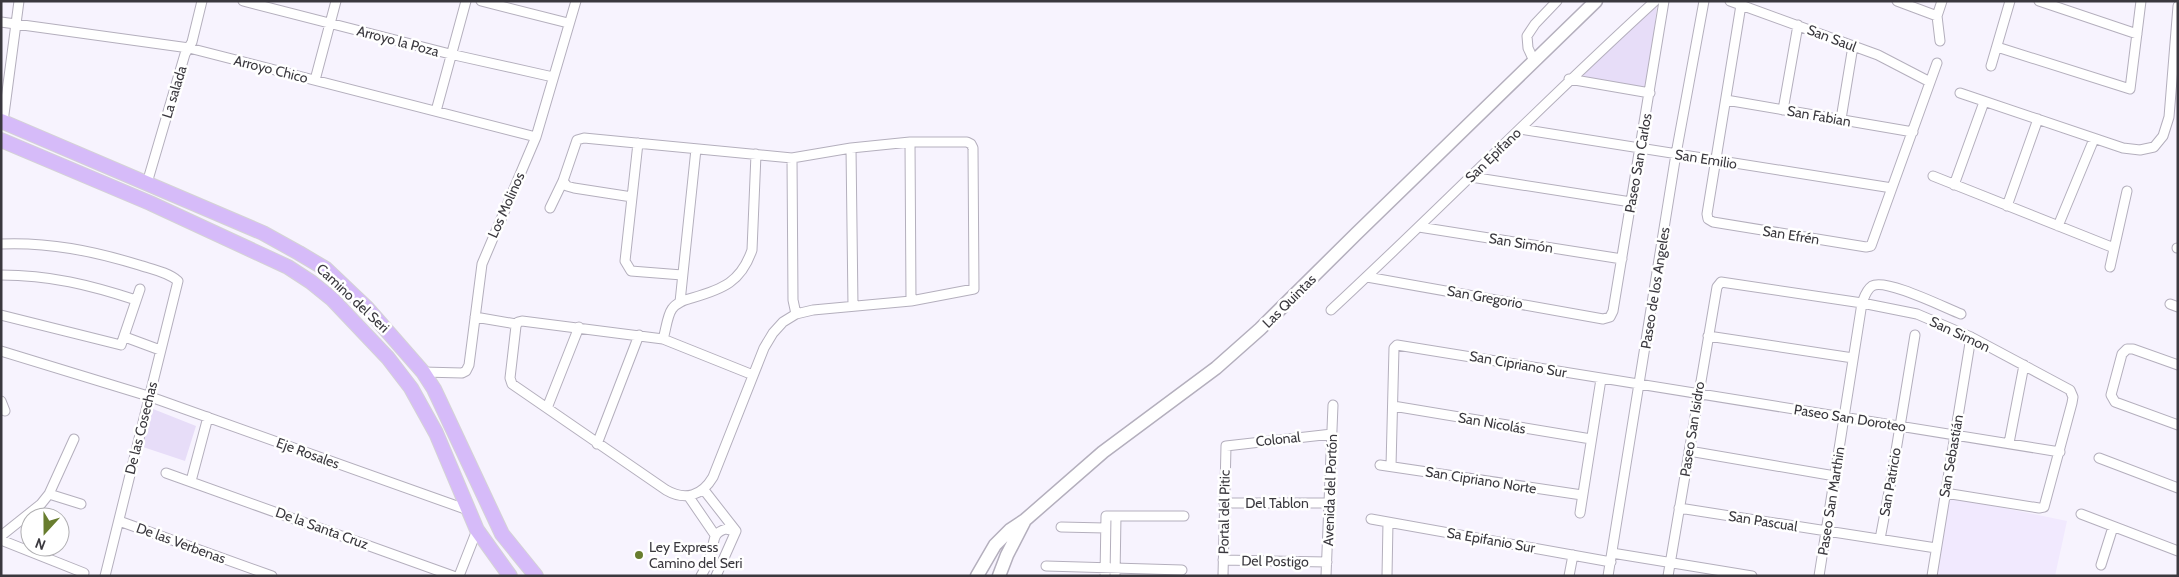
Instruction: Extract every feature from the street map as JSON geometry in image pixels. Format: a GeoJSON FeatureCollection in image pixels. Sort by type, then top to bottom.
{"type":"FeatureCollection","features":[{"type":"Feature","properties":{"kind":"main road","name":"Camino del Seri"},"geometry":{"type":"LineString","coordinates":[[2,122],[264,233],[326,269],[367,308],[423,372],[434,389],[502,534],[536,576]]}},
{"type":"Feature","properties":{"kind":"main road","name":"Camino del Seri"},"geometry":{"type":"LineString","coordinates":[[1,140],[150,203],[288,266],[332,299],[383,353],[411,388],[436,434],[477,530],[510,576]]}},
{"type":"Feature","properties":{"kind":"street"},"geometry":{"type":"LineString","coordinates":[[2,122],[19,1]]}},
{"type":"Feature","properties":{"kind":"street","name":"La salada"},"geometry":{"type":"LineString","coordinates":[[147,183],[202,1]]}},
{"type":"Feature","properties":{"kind":"street","name":"Arroyo la Poza"},"geometry":{"type":"LineString","coordinates":[[243,1],[450,54],[553,77]]}},
{"type":"Feature","properties":{"kind":"street"},"geometry":{"type":"LineString","coordinates":[[315,80],[336,1]]}},
{"type":"Feature","properties":{"kind":"street"},"geometry":{"type":"LineString","coordinates":[[436,111],[466,1]]}},
{"type":"Feature","properties":{"kind":"street"},"geometry":{"type":"LineString","coordinates":[[481,1],[568,23]]}},
{"type":"Feature","properties":{"kind":"street","name":"Los Molinos"},"geometry":{"type":"LineString","coordinates":[[423,372],[462,372],[466,371],[469,365],[485,252],[536,136],[576,1]]}},
{"type":"Feature","properties":{"kind":"street"},"geometry":{"type":"LineString","coordinates":[[1534,61],[1528,48],[1527,36],[1535,24],[1557,1]]}},
{"type":"Feature","properties":{"kind":"street","name":"Las Quintas"},"geometry":{"type":"LineString","coordinates":[[977,576],[1002,538],[1010,530],[1025,520],[1103,452],[1238,349],[1596,1]]}},
{"type":"Feature","properties":{"kind":"street","name":"San Epifano"},"geometry":{"type":"LineString","coordinates":[[1331,310],[1520,130],[1569,79],[1655,1]]}},
{"type":"Feature","properties":{"kind":"street","name":"Paseo San Carlos"},"geometry":{"type":"LineString","coordinates":[[1603,318],[1610,317],[1612,314],[1664,1]]}},
{"type":"Feature","properties":{"kind":"street","name":"Paseo de los Angeles"},"geometry":{"type":"LineString","coordinates":[[1608,576],[1676,154],[1704,1]]}},
{"type":"Feature","properties":{"kind":"street","name":"San Saul"},"geometry":{"type":"LineString","coordinates":[[1730,1],[1853,46],[1930,82]]}},
{"type":"Feature","properties":{"kind":"street"},"geometry":{"type":"LineString","coordinates":[[1897,1],[1937,16]]}},
{"type":"Feature","properties":{"kind":"street"},"geometry":{"type":"LineString","coordinates":[[1940,42],[1937,16],[1942,1]]}},
{"type":"Feature","properties":{"kind":"street"},"geometry":{"type":"LineString","coordinates":[[1991,66],[2010,1]]}},
{"type":"Feature","properties":{"kind":"street"},"geometry":{"type":"LineString","coordinates":[[2039,1],[2137,34]]}},
{"type":"Feature","properties":{"kind":"street"},"geometry":{"type":"LineString","coordinates":[[1997,47],[2128,89],[2131,85],[2141,1]]}},
{"type":"Feature","properties":{"kind":"street"},"geometry":{"type":"LineString","coordinates":[[1715,160],[1741,5]]}},
{"type":"Feature","properties":{"kind":"street"},"geometry":{"type":"LineString","coordinates":[[1960,93],[2124,148],[2140,150],[2154,147],[2174,118],[2178,6]]}},
{"type":"Feature","properties":{"kind":"street","name":"Arroyo Chico"},"geometry":{"type":"LineString","coordinates":[[1,22],[189,48],[536,136]]}},
{"type":"Feature","properties":{"kind":"street"},"geometry":{"type":"LineString","coordinates":[[1783,110],[1798,25]]}},
{"type":"Feature","properties":{"kind":"street"},"geometry":{"type":"LineString","coordinates":[[1841,120],[1853,46]]}},
{"type":"Feature","properties":{"kind":"street"},"geometry":{"type":"LineString","coordinates":[[1892,188],[1937,63]]}},
{"type":"Feature","properties":{"kind":"street"},"geometry":{"type":"LineString","coordinates":[[1569,79],[1650,93]]}},
{"type":"Feature","properties":{"kind":"street","name":"San Fabian"},"geometry":{"type":"LineString","coordinates":[[1726,100],[1913,132]]}},
{"type":"Feature","properties":{"kind":"street"},"geometry":{"type":"LineString","coordinates":[[1954,184],[1984,102]]}},
{"type":"Feature","properties":{"kind":"street"},"geometry":{"type":"LineString","coordinates":[[2007,206],[2038,120]]}},
{"type":"Feature","properties":{"kind":"street","name":"San Emilio"},"geometry":{"type":"LineString","coordinates":[[1520,130],[1892,188]]}},
{"type":"Feature","properties":{"kind":"street"},"geometry":{"type":"LineString","coordinates":[[516,324],[510,381],[597,444],[672,493],[688,497],[704,490],[713,477],[753,375],[773,333],[784,322],[796,314],[813,310],[911,300],[970,291],[975,285],[972,146],[967,142],[910,142],[851,148],[792,158],[584,138],[577,140],[563,181],[550,208]]}},
{"type":"Feature","properties":{"kind":"street"},"geometry":{"type":"LineString","coordinates":[[2058,226],[2094,139]]}},
{"type":"Feature","properties":{"kind":"street"},"geometry":{"type":"LineString","coordinates":[[910,142],[911,300]]}},
{"type":"Feature","properties":{"kind":"street"},"geometry":{"type":"LineString","coordinates":[[638,143],[625,262],[631,271],[682,276]]}},
{"type":"Feature","properties":{"kind":"street"},"geometry":{"type":"LineString","coordinates":[[851,148],[853,306]]}},
{"type":"Feature","properties":{"kind":"street"},"geometry":{"type":"LineString","coordinates":[[680,302],[696,149]]}},
{"type":"Feature","properties":{"kind":"street"},"geometry":{"type":"LineString","coordinates":[[663,339],[671,309],[680,302],[731,284],[748,262],[752,250],[756,154]]}},
{"type":"Feature","properties":{"kind":"street"},"geometry":{"type":"LineString","coordinates":[[792,158],[793,300],[796,314]]}},
{"type":"Feature","properties":{"kind":"street","name":"San Efrén"},"geometry":{"type":"LineString","coordinates":[[1715,160],[1708,219],[1713,222],[1866,247],[1873,244],[1892,188]]}},
{"type":"Feature","properties":{"kind":"street"},"geometry":{"type":"LineString","coordinates":[[1933,176],[2114,248]]}},
{"type":"Feature","properties":{"kind":"street"},"geometry":{"type":"LineString","coordinates":[[1471,177],[1631,202]]}},
{"type":"Feature","properties":{"kind":"street"},"geometry":{"type":"LineString","coordinates":[[563,181],[574,188],[632,197]]}},
{"type":"Feature","properties":{"kind":"street"},"geometry":{"type":"LineString","coordinates":[[2110,268],[2127,191]]}},
{"type":"Feature","properties":{"kind":"street","name":"San Simón"},"geometry":{"type":"LineString","coordinates":[[1419,227],[1622,259]]}},
{"type":"Feature","properties":{"kind":"street","name":"De las Cosechas"},"geometry":{"type":"LineString","coordinates":[[1,244],[59,246],[102,254],[149,268],[174,277],[178,281],[105,576]]}},
{"type":"Feature","properties":{"kind":"street"},"geometry":{"type":"LineString","coordinates":[[1,275],[32,275],[59,279],[136,300]]}},
{"type":"Feature","properties":{"kind":"street","name":"San Gregorio"},"geometry":{"type":"LineString","coordinates":[[1367,276],[1603,318]]}},
{"type":"Feature","properties":{"kind":"street","name":"San Simon"},"geometry":{"type":"LineString","coordinates":[[1719,283],[1723,282],[1862,303],[1917,314],[1971,337],[2070,390],[2073,397],[2072,403],[2045,505],[2042,508],[1945,493]]}},
{"type":"Feature","properties":{"kind":"street","name":"Paseo San Isidro"},"geometry":{"type":"LineString","coordinates":[[1668,576],[1708,336],[1719,283]]}},
{"type":"Feature","properties":{"kind":"street"},"geometry":{"type":"LineString","coordinates":[[1862,303],[1872,286],[1883,285],[1961,314]]}},
{"type":"Feature","properties":{"kind":"street"},"geometry":{"type":"LineString","coordinates":[[1,315],[120,345],[125,337],[140,289]]}},
{"type":"Feature","properties":{"kind":"street","name":"Paseo San Marthin"},"geometry":{"type":"LineString","coordinates":[[1819,576],[1862,303]]}},
{"type":"Feature","properties":{"kind":"street"},"geometry":{"type":"LineString","coordinates":[[475,317],[516,324],[522,321],[579,326],[663,339],[753,375]]}},
{"type":"Feature","properties":{"kind":"street"},"geometry":{"type":"LineString","coordinates":[[547,408],[579,326]]}},
{"type":"Feature","properties":{"kind":"street"},"geometry":{"type":"LineString","coordinates":[[597,444],[639,335]]}},
{"type":"Feature","properties":{"kind":"street","name":"San Patricio"},"geometry":{"type":"LineString","coordinates":[[1880,540],[1914,335]]}},
{"type":"Feature","properties":{"kind":"street"},"geometry":{"type":"LineString","coordinates":[[1708,336],[1853,358]]}},
{"type":"Feature","properties":{"kind":"street"},"geometry":{"type":"LineString","coordinates":[[125,337],[160,350]]}},
{"type":"Feature","properties":{"kind":"street","name":"San Sebastián"},"geometry":{"type":"LineString","coordinates":[[1932,576],[1971,337]]}},
{"type":"Feature","properties":{"kind":"street","name":"San Cipriano Sur"},"geometry":{"type":"LineString","coordinates":[[1393,406],[1396,345],[1640,385]]}},
{"type":"Feature","properties":{"kind":"street"},"geometry":{"type":"LineString","coordinates":[[2178,365],[2133,349],[2125,350],[2122,354],[2111,394],[2113,401],[2178,425]]}},
{"type":"Feature","properties":{"kind":"street","name":"Eje Rosales"},"geometry":{"type":"LineString","coordinates":[[1,351],[148,396],[468,510]]}},
{"type":"Feature","properties":{"kind":"street"},"geometry":{"type":"LineString","coordinates":[[2009,443],[2024,365]]}},
{"type":"Feature","properties":{"kind":"street"},"geometry":{"type":"LineString","coordinates":[[1580,513],[1602,379]]}},
{"type":"Feature","properties":{"kind":"street","name":"Paseo San Doroteo"},"geometry":{"type":"LineString","coordinates":[[1640,385],[2060,452]]}},
{"type":"Feature","properties":{"kind":"street"},"geometry":{"type":"LineString","coordinates":[[1,401],[5,411]]}},
{"type":"Feature","properties":{"kind":"street","name":"Avenida del Portón"},"geometry":{"type":"LineString","coordinates":[[1326,576],[1333,405]]}},
{"type":"Feature","properties":{"kind":"street"},"geometry":{"type":"LineString","coordinates":[[1391,466],[1393,406]]}},
{"type":"Feature","properties":{"kind":"street","name":"San Nicolás"},"geometry":{"type":"LineString","coordinates":[[1393,406],[1591,440]]}},
{"type":"Feature","properties":{"kind":"street"},"geometry":{"type":"LineString","coordinates":[[191,481],[208,417]]}},
{"type":"Feature","properties":{"kind":"street","name":"Colonal"},"geometry":{"type":"LineString","coordinates":[[1226,447],[1229,444],[1332,434]]}},
{"type":"Feature","properties":{"kind":"street"},"geometry":{"type":"LineString","coordinates":[[1,536],[40,504],[49,494],[74,439]]}},
{"type":"Feature","properties":{"kind":"street","name":"Portal del Pitic"},"geometry":{"type":"LineString","coordinates":[[1223,576],[1226,447]]}},
{"type":"Feature","properties":{"kind":"street"},"geometry":{"type":"LineString","coordinates":[[1689,451],[1835,476]]}},
{"type":"Feature","properties":{"kind":"street"},"geometry":{"type":"LineString","coordinates":[[2099,458],[2178,488]]}},
{"type":"Feature","properties":{"kind":"street","name":"San Cipriano Norte"},"geometry":{"type":"LineString","coordinates":[[1380,465],[1582,495]]}},
{"type":"Feature","properties":{"kind":"street","name":"De la Santa Cruz"},"geometry":{"type":"LineString","coordinates":[[166,472],[453,576]]}},
{"type":"Feature","properties":{"kind":"street"},"geometry":{"type":"LineString","coordinates":[[704,490],[736,531]]}},
{"type":"Feature","properties":{"kind":"street"},"geometry":{"type":"LineString","coordinates":[[49,494],[81,504]]}},
{"type":"Feature","properties":{"kind":"street"},"geometry":{"type":"LineString","coordinates":[[688,497],[715,536]]}},
{"type":"Feature","properties":{"kind":"street","name":"Del Tablon"},"geometry":{"type":"LineString","coordinates":[[1224,502],[1329,503]]}},
{"type":"Feature","properties":{"kind":"street","name":"San Pascual"},"geometry":{"type":"LineString","coordinates":[[1679,508],[1936,548]]}},
{"type":"Feature","properties":{"kind":"street"},"geometry":{"type":"LineString","coordinates":[[2081,514],[2178,551]]}},
{"type":"Feature","properties":{"kind":"street"},"geometry":{"type":"LineString","coordinates":[[1110,572],[1105,528],[1106,516],[1184,516]]}},
{"type":"Feature","properties":{"kind":"street"},"geometry":{"type":"LineString","coordinates":[[1110,572],[1116,516]]}},
{"type":"Feature","properties":{"kind":"street","name":"Sa Epifanio Sur"},"geometry":{"type":"LineString","coordinates":[[1371,519],[1573,555],[1670,563],[1752,576]]}},
{"type":"Feature","properties":{"kind":"street","name":"Las Quintas"},"geometry":{"type":"LineString","coordinates":[[999,576],[1007,555],[1025,520]]}},
{"type":"Feature","properties":{"kind":"street","name":"De las Verbenas"},"geometry":{"type":"LineString","coordinates":[[118,521],[272,576]]}},
{"type":"Feature","properties":{"kind":"street"},"geometry":{"type":"LineString","coordinates":[[1387,576],[1388,522]]}},
{"type":"Feature","properties":{"kind":"street"},"geometry":{"type":"LineString","coordinates":[[1061,527],[1105,528]]}},
{"type":"Feature","properties":{"kind":"street"},"geometry":{"type":"LineString","coordinates":[[2101,565],[2113,527]]}},
{"type":"Feature","properties":{"kind":"street"},"geometry":{"type":"LineString","coordinates":[[701,576],[712,552],[715,536],[726,529],[736,531]]}},
{"type":"Feature","properties":{"kind":"street"},"geometry":{"type":"LineString","coordinates":[[459,576],[477,530]]}},
{"type":"Feature","properties":{"kind":"street"},"geometry":{"type":"LineString","coordinates":[[716,576],[736,531]]}},
{"type":"Feature","properties":{"kind":"street"},"geometry":{"type":"LineString","coordinates":[[1,540],[84,573]]}},
{"type":"Feature","properties":{"kind":"street"},"geometry":{"type":"LineString","coordinates":[[712,552],[724,558]]}},
{"type":"Feature","properties":{"kind":"street"},"geometry":{"type":"LineString","coordinates":[[1569,576],[1573,555]]}},
{"type":"Feature","properties":{"kind":"street","name":"Del Postigo"},"geometry":{"type":"LineString","coordinates":[[1223,560],[1327,562]]}},
{"type":"Feature","properties":{"kind":"street"},"geometry":{"type":"LineString","coordinates":[[1046,566],[1110,572],[1182,570]]}},
{"type":"Feature","properties":{"kind":"shaded area"},"geometry":{"type":"Polygon","coordinates":[[[1655,3],[1657,6],[1647,90],[1575,76],[1655,3]]]}},
{"type":"Feature","properties":{"kind":"shaded area"},"geometry":{"type":"Polygon","coordinates":[[[148,407],[196,426],[185,461],[137,445],[148,407]]]}},
{"type":"Feature","properties":{"kind":"shaded area"},"geometry":{"type":"Polygon","coordinates":[[[1950,497],[2067,521],[2055,576],[1934,576],[1950,497]]]}},
{"type":"Feature","properties":{"kind":"place","name":"Ley Express Camino del Seri"},"geometry":{"type":"Point","coordinates":[639,555]}}]}
